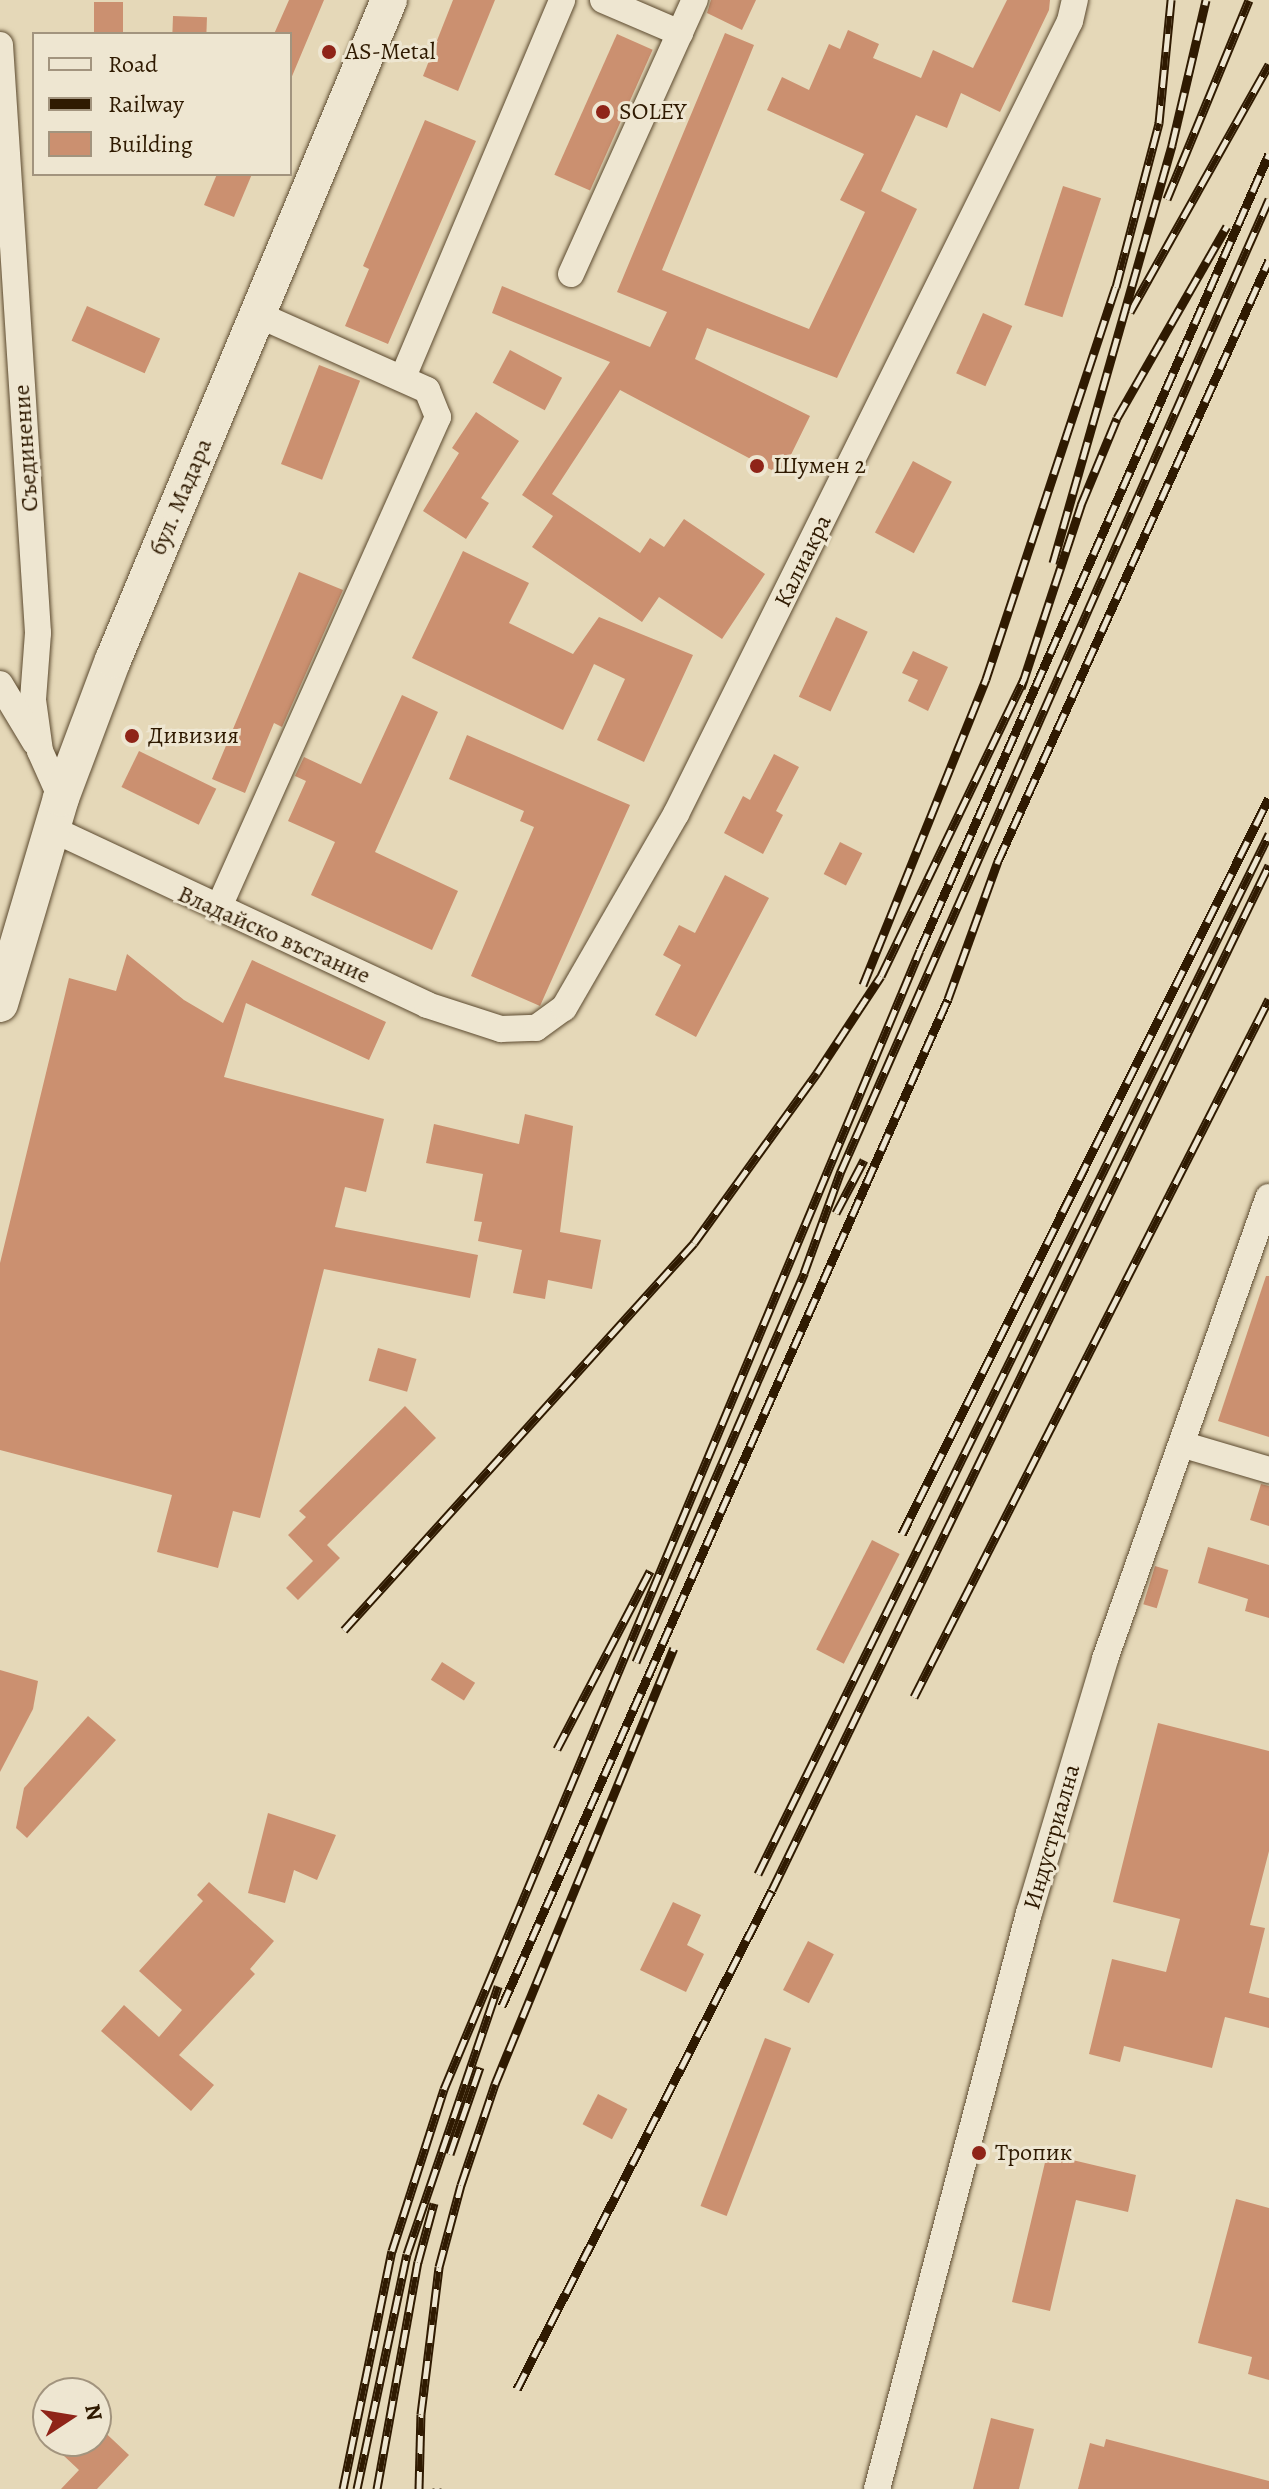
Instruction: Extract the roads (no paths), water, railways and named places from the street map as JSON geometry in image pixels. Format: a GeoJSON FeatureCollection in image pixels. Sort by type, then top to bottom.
{"type":"FeatureCollection","features":[{"type":"Feature","properties":{"kind":"main road","name":"бул. Мадара"},"geometry":{"type":"LineString","coordinates":[[0,1004],[57,814],[256,314],[389,0]]}},
{"type":"Feature","properties":{"kind":"street"},"geometry":{"type":"LineString","coordinates":[[403,377],[562,0]]}},
{"type":"Feature","properties":{"kind":"street"},"geometry":{"type":"LineString","coordinates":[[603,0],[680,33]]}},
{"type":"Feature","properties":{"kind":"street"},"geometry":{"type":"LineString","coordinates":[[571,274],[695,0]]}},
{"type":"Feature","properties":{"kind":"street","name":"Калиакра"},"geometry":{"type":"LineString","coordinates":[[501,1029],[536,1028],[564,1008],[676,814],[1070,21],[1075,0]]}},
{"type":"Feature","properties":{"kind":"street","name":"Съединение"},"geometry":{"type":"LineString","coordinates":[[0,45],[38,633],[33,700],[40,751],[57,814]]}},
{"type":"Feature","properties":{"kind":"street"},"geometry":{"type":"LineString","coordinates":[[218,909],[438,417],[427,390],[256,314]]}},
{"type":"Feature","properties":{"kind":"street"},"geometry":{"type":"LineString","coordinates":[[0,684],[40,751]]}},
{"type":"Feature","properties":{"kind":"street","name":"Владайско въстание"},"geometry":{"type":"LineString","coordinates":[[57,814],[218,909],[427,1005],[501,1029]]}},
{"type":"Feature","properties":{"kind":"street","name":"Индустриална"},"geometry":{"type":"LineString","coordinates":[[877,2489],[1029,1913],[1105,1659],[1184,1445],[1269,1197]]}},
{"type":"Feature","properties":{"kind":"street"},"geometry":{"type":"LineString","coordinates":[[1184,1445],[1269,1470]]}},
{"type":"Feature","properties":{"kind":"railway"},"geometry":{"type":"LineString","coordinates":[[863,985],[986,679],[1116,287],[1159,123],[1171,0]]}},
{"type":"Feature","properties":{"kind":"railway"},"geometry":{"type":"LineString","coordinates":[[1053,563],[1172,145],[1206,0]]}},
{"type":"Feature","properties":{"kind":"railway"},"geometry":{"type":"LineString","coordinates":[[1167,199],[1249,0]]}},
{"type":"Feature","properties":{"kind":"railway"},"geometry":{"type":"LineString","coordinates":[[1130,312],[1269,64]]}},
{"type":"Feature","properties":{"kind":"railway"},"geometry":{"type":"LineString","coordinates":[[343,2489],[392,2251],[444,2089],[920,950],[1269,154]]}},
{"type":"Feature","properties":{"kind":"railway"},"geometry":{"type":"LineString","coordinates":[[636,1662],[804,1273],[841,1171],[1269,199]]}},
{"type":"Feature","properties":{"kind":"railway"},"geometry":{"type":"LineString","coordinates":[[1021,688],[1081,505],[1117,418],[1227,226]]}},
{"type":"Feature","properties":{"kind":"railway"},"geometry":{"type":"LineString","coordinates":[[502,2006],[948,999],[998,861],[1269,260]]}},
{"type":"Feature","properties":{"kind":"railway"},"geometry":{"type":"LineString","coordinates":[[344,1630],[694,1243],[817,1073],[881,976],[1024,679]]}},
{"type":"Feature","properties":{"kind":"railway"},"geometry":{"type":"LineString","coordinates":[[902,1534],[1269,798]]}},
{"type":"Feature","properties":{"kind":"railway"},"geometry":{"type":"LineString","coordinates":[[758,1874],[1269,834]]}},
{"type":"Feature","properties":{"kind":"railway"},"geometry":{"type":"LineString","coordinates":[[517,2389],[772,1890],[1269,865]]}},
{"type":"Feature","properties":{"kind":"railway"},"geometry":{"type":"LineString","coordinates":[[914,1697],[1269,999]]}},
{"type":"Feature","properties":{"kind":"railway"},"geometry":{"type":"LineString","coordinates":[[836,1213],[864,1160]]}},
{"type":"Feature","properties":{"kind":"railway"},"geometry":{"type":"LineString","coordinates":[[557,1749],[650,1571]]}},
{"type":"Feature","properties":{"kind":"railway"},"geometry":{"type":"LineString","coordinates":[[419,2489],[421,2414],[439,2267],[461,2185],[495,2084],[674,1648]]}},
{"type":"Feature","properties":{"kind":"railway"},"geometry":{"type":"LineString","coordinates":[[357,2489],[407,2254],[498,1986]]}},
{"type":"Feature","properties":{"kind":"railway"},"geometry":{"type":"LineString","coordinates":[[450,2154],[480,2067]]}},
{"type":"Feature","properties":{"kind":"railway"},"geometry":{"type":"LineString","coordinates":[[377,2489],[418,2262],[434,2203]]}},
{"type":"Feature","properties":{"kind":"place","name":"AS-Metal"},"geometry":{"type":"Point","coordinates":[329,52]}},
{"type":"Feature","properties":{"kind":"place","name":"SOLEY"},"geometry":{"type":"Point","coordinates":[603,112]}},
{"type":"Feature","properties":{"kind":"place","name":"Шумен 2"},"geometry":{"type":"Point","coordinates":[757,466]}},
{"type":"Feature","properties":{"kind":"place","name":"Дивизия"},"geometry":{"type":"Point","coordinates":[132,736]}},
{"type":"Feature","properties":{"kind":"place","name":"Тропик"},"geometry":{"type":"Point","coordinates":[979,2153]}}]}
